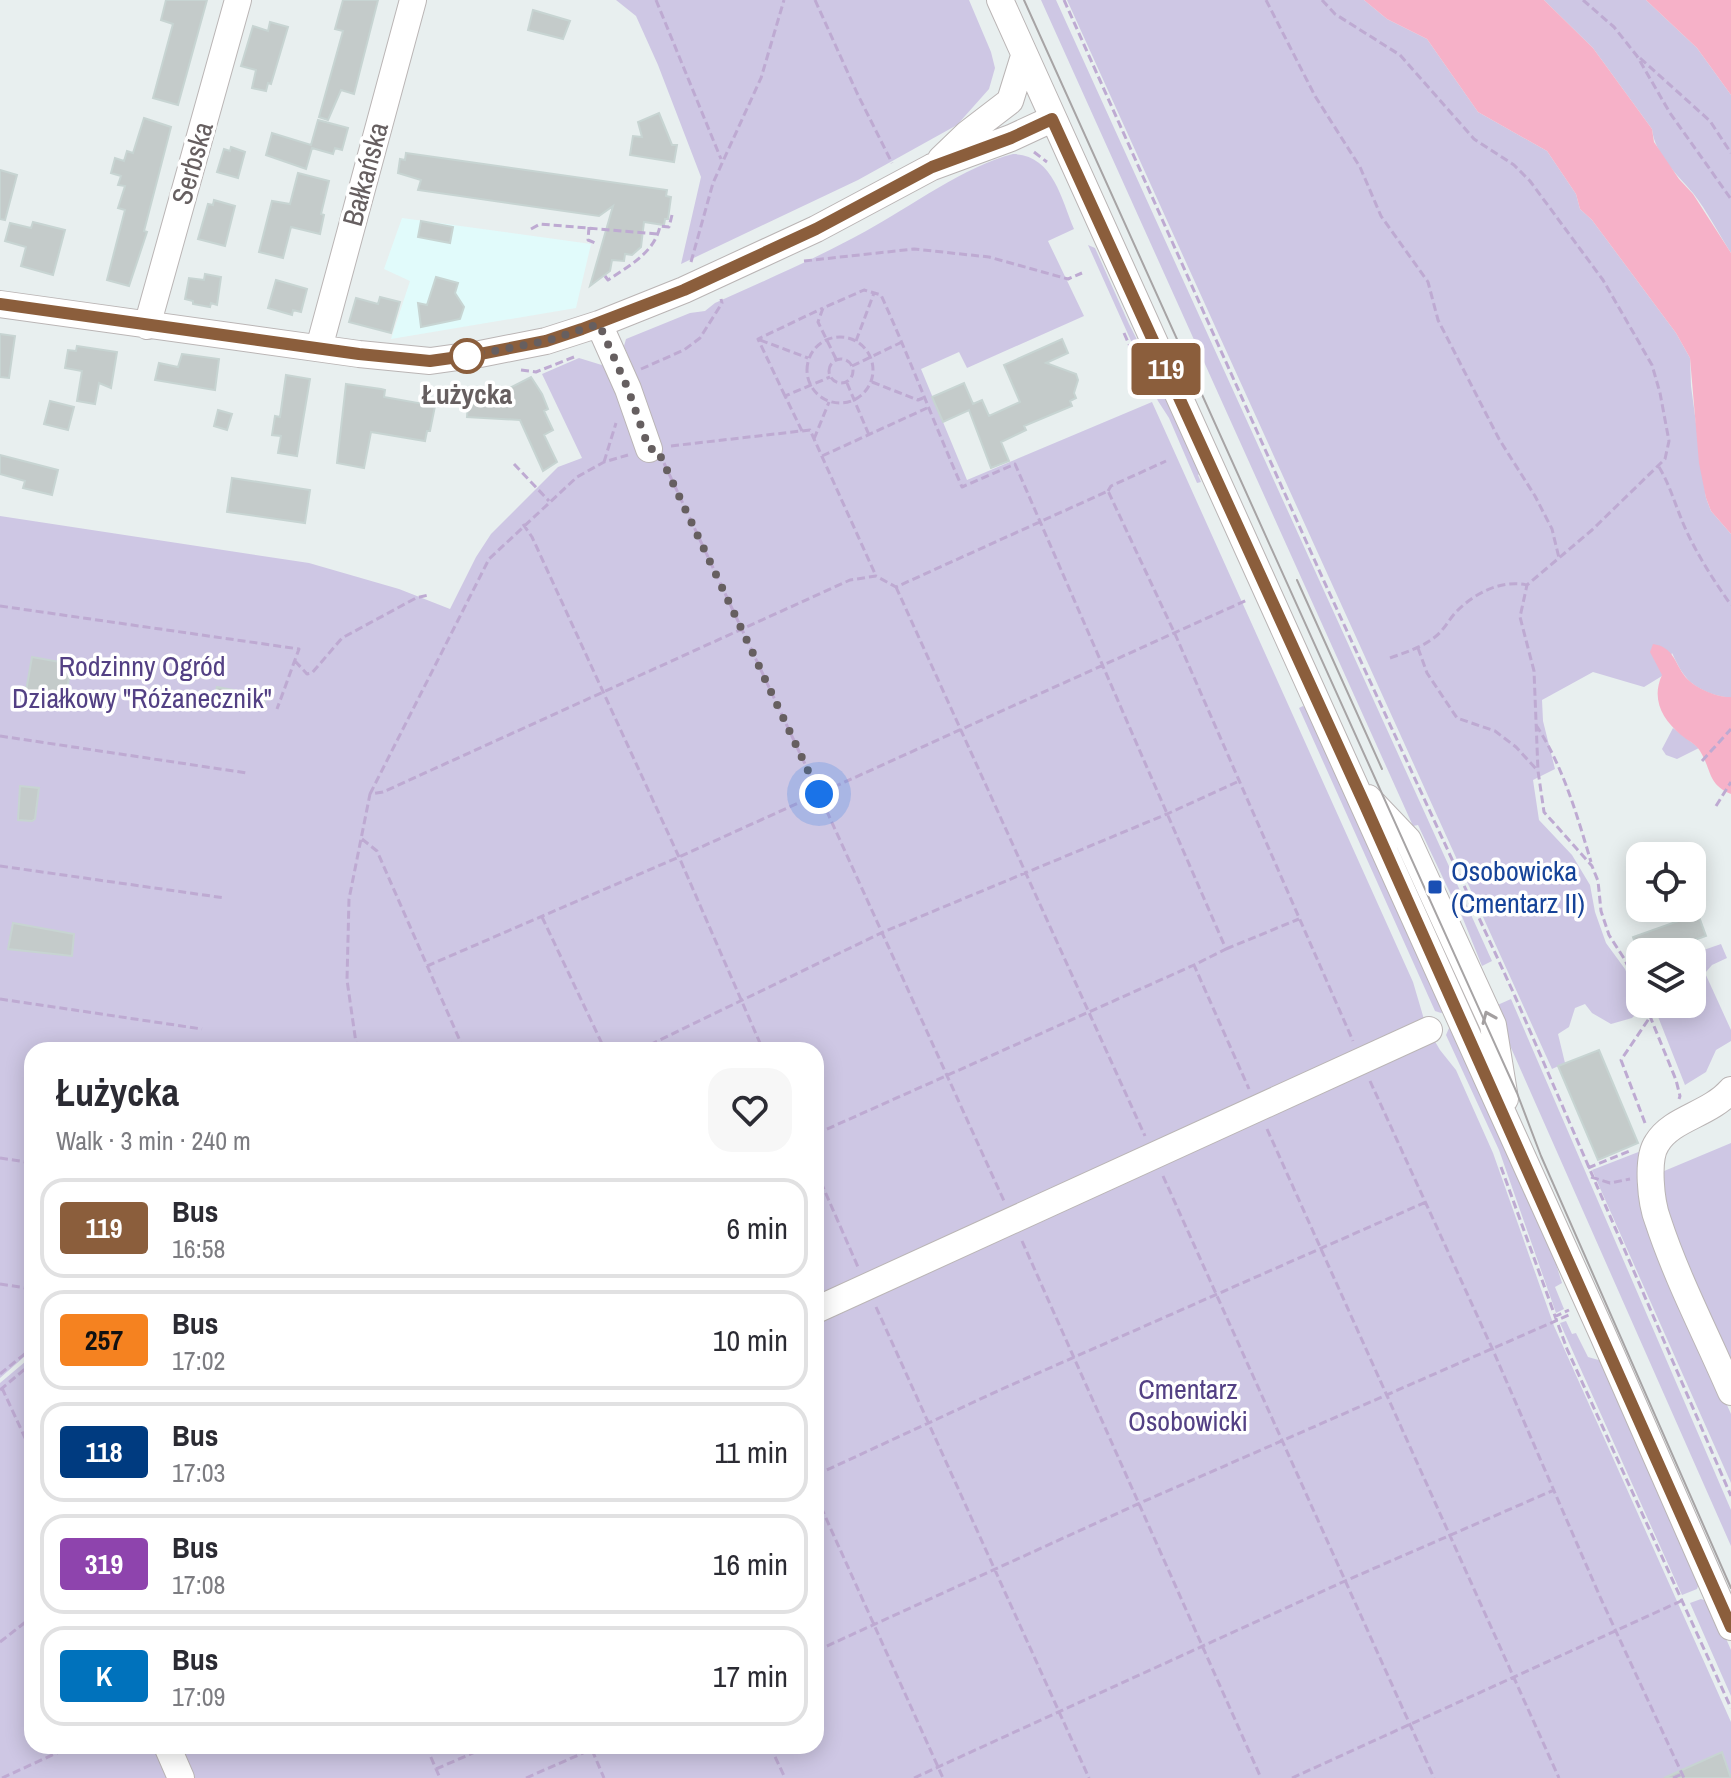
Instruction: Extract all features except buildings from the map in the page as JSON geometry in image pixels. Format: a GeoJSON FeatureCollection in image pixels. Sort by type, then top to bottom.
{"type":"FeatureCollection","features":[{"type":"Feature","properties":{"kind":"street","name":"Serbska"},"geometry":{"type":"LineString","coordinates":[[147,326],[238,0]]}},
{"type":"Feature","properties":{"kind":"street","name":"Bałkańska"},"geometry":{"type":"LineString","coordinates":[[319,348],[413,0]]}},
{"type":"Feature","properties":{"kind":"street"},"geometry":{"type":"LineString","coordinates":[[1000,0],[1355,783],[1731,1627]]}},
{"type":"Feature","properties":{"kind":"street"},"geometry":{"type":"LineString","coordinates":[[932,167],[967,134],[1010,101],[1024,56]]}},
{"type":"Feature","properties":{"kind":"street"},"geometry":{"type":"LineString","coordinates":[[1010,101],[1028,105],[1052,119]]}},
{"type":"Feature","properties":{"kind":"street"},"geometry":{"type":"LineString","coordinates":[[0,304],[147,326],[430,361],[546,341],[599,324],[684,290],[816,229],[932,167],[1011,138],[1052,119]]}},
{"type":"Feature","properties":{"kind":"street"},"geometry":{"type":"LineString","coordinates":[[599,324],[653,449]]}},
{"type":"Feature","properties":{"kind":"street"},"geometry":{"type":"LineString","coordinates":[[824,1306],[1429,1030]]}},
{"type":"Feature","properties":{"kind":"street"},"geometry":{"type":"LineString","coordinates":[[1731,1090],[1700,1115],[1666,1131],[1652,1158],[1657,1219],[1731,1392]]}},
{"type":"Feature","properties":{"kind":"street"},"geometry":{"type":"LineString","coordinates":[[170,1754],[181,1778]]}},
{"type":"Feature","properties":{"kind":"path"},"geometry":{"type":"LineString","coordinates":[[656,0],[722,161]]}},
{"type":"Feature","properties":{"kind":"path"},"geometry":{"type":"LineString","coordinates":[[690,265],[713,183],[761,78],[784,0]]}},
{"type":"Feature","properties":{"kind":"path"},"geometry":{"type":"LineString","coordinates":[[815,0],[894,165]]}},
{"type":"Feature","properties":{"kind":"path"},"geometry":{"type":"LineString","coordinates":[[1064,0],[1317,565],[1514,994],[1731,1496]]}},
{"type":"Feature","properties":{"kind":"path"},"geometry":{"type":"LineString","coordinates":[[1266,0],[1315,96],[1360,167],[1381,216],[1428,282],[1438,320],[1499,439],[1552,529],[1559,558]]}},
{"type":"Feature","properties":{"kind":"path"},"geometry":{"type":"LineString","coordinates":[[1322,0],[1335,14],[1400,55],[1474,139],[1514,165],[1572,236],[1603,280],[1652,365],[1669,441],[1665,459],[1527,585],[1520,617],[1534,671],[1538,771],[1544,812],[1592,866]]}},
{"type":"Feature","properties":{"kind":"path"},"geometry":{"type":"LineString","coordinates":[[1583,0],[1614,27],[1637,56],[1670,113],[1731,199]]}},
{"type":"Feature","properties":{"kind":"path"},"geometry":{"type":"LineString","coordinates":[[1637,56],[1710,121],[1731,153]]}},
{"type":"Feature","properties":{"kind":"path"},"geometry":{"type":"LineString","coordinates":[[1034,151],[1052,168]]}},
{"type":"Feature","properties":{"kind":"path"},"geometry":{"type":"LineString","coordinates":[[605,276],[608,280],[634,263],[647,251],[660,226],[669,227],[672,215]]}},
{"type":"Feature","properties":{"kind":"path"},"geometry":{"type":"LineString","coordinates":[[531,229],[540,224],[658,234]]}},
{"type":"Feature","properties":{"kind":"path"},"geometry":{"type":"LineString","coordinates":[[589,227],[588,240],[595,243]]}},
{"type":"Feature","properties":{"kind":"path"},"geometry":{"type":"LineString","coordinates":[[799,261],[914,249],[989,257],[1068,279],[1082,273]]}},
{"type":"Feature","properties":{"kind":"path"},"geometry":{"type":"LineString","coordinates":[[758,339],[864,290],[881,295],[962,487],[1015,464],[1226,949]]}},
{"type":"Feature","properties":{"kind":"path"},"geometry":{"type":"LineString","coordinates":[[856,341],[874,293]]}},
{"type":"Feature","properties":{"kind":"path"},"geometry":{"type":"LineString","coordinates":[[623,377],[684,350],[700,338],[722,303],[720,297]]}},
{"type":"Feature","properties":{"kind":"path"},"geometry":{"type":"LineString","coordinates":[[823,308],[818,322],[836,359]]}},
{"type":"Feature","properties":{"kind":"path"},"geometry":{"type":"LineString","coordinates":[[839,336],[856,341],[871,356],[874,368],[872,382],[865,393],[854,401],[842,404],[829,402],[817,395],[810,385],[806,371],[808,358],[815,347],[826,339],[839,336]]}},
{"type":"Feature","properties":{"kind":"path"},"geometry":{"type":"LineString","coordinates":[[758,339],[808,358]]}},
{"type":"Feature","properties":{"kind":"path"},"geometry":{"type":"LineString","coordinates":[[758,339],[802,431]]}},
{"type":"Feature","properties":{"kind":"path"},"geometry":{"type":"LineString","coordinates":[[852,366],[903,342]]}},
{"type":"Feature","properties":{"kind":"path"},"geometry":{"type":"LineString","coordinates":[[836,359],[847,360],[852,366],[853,374],[846,382],[837,383],[830,377],[828,369],[836,359]]}},
{"type":"Feature","properties":{"kind":"path"},"geometry":{"type":"LineString","coordinates":[[785,396],[830,377]]}},
{"type":"Feature","properties":{"kind":"path"},"geometry":{"type":"LineString","coordinates":[[846,382],[869,435]]}},
{"type":"Feature","properties":{"kind":"path"},"geometry":{"type":"LineString","coordinates":[[872,382],[918,400],[923,398]]}},
{"type":"Feature","properties":{"kind":"path"},"geometry":{"type":"LineString","coordinates":[[814,439],[829,402]]}},
{"type":"Feature","properties":{"kind":"path"},"geometry":{"type":"LineString","coordinates":[[822,456],[927,408]]}},
{"type":"Feature","properties":{"kind":"path"},"geometry":{"type":"LineString","coordinates":[[356,1042],[347,980],[349,899],[370,794],[489,559],[523,524],[577,477],[604,462],[653,449],[810,430],[876,576],[896,587],[1434,1778]]}},
{"type":"Feature","properties":{"kind":"path"},"geometry":{"type":"LineString","coordinates":[[653,449],[819,794],[1013,1220],[1261,1778]]}},
{"type":"Feature","properties":{"kind":"path"},"geometry":{"type":"LineString","coordinates":[[896,587],[1108,491],[1111,486],[1166,461]]}},
{"type":"Feature","properties":{"kind":"path"},"geometry":{"type":"LineString","coordinates":[[514,464],[549,501]]}},
{"type":"Feature","properties":{"kind":"path"},"geometry":{"type":"LineString","coordinates":[[1659,467],[1671,486],[1685,528],[1731,605]]}},
{"type":"Feature","properties":{"kind":"path"},"geometry":{"type":"LineString","coordinates":[[1108,491],[1175,634],[1361,1060],[1683,1776],[1673,1778]]}},
{"type":"Feature","properties":{"kind":"path"},"geometry":{"type":"LineString","coordinates":[[523,524],[532,537],[679,857],[759,1042]]}},
{"type":"Feature","properties":{"kind":"path"},"geometry":{"type":"LineString","coordinates":[[370,794],[383,792],[850,580],[876,576]]}},
{"type":"Feature","properties":{"kind":"path"},"geometry":{"type":"LineString","coordinates":[[1390,658],[1418,648],[1447,626],[1454,614],[1487,591],[1504,582],[1527,585]]}},
{"type":"Feature","properties":{"kind":"path"},"geometry":{"type":"LineString","coordinates":[[295,661],[307,674],[312,673],[342,638],[416,598],[428,595]]}},
{"type":"Feature","properties":{"kind":"path"},"geometry":{"type":"LineString","coordinates":[[427,966],[679,857],[1247,600]]}},
{"type":"Feature","properties":{"kind":"path"},"geometry":{"type":"LineString","coordinates":[[0,606],[299,649],[277,709]]}},
{"type":"Feature","properties":{"kind":"path"},"geometry":{"type":"LineString","coordinates":[[1418,648],[1427,673],[1457,718],[1495,731],[1516,747],[1538,771]]}},
{"type":"Feature","properties":{"kind":"path"},"geometry":{"type":"LineString","coordinates":[[1536,724],[1547,741],[1569,794],[1598,881],[1601,911],[1609,935],[1626,962]]}},
{"type":"Feature","properties":{"kind":"path"},"geometry":{"type":"LineString","coordinates":[[1702,761],[1731,729]]}},
{"type":"Feature","properties":{"kind":"path"},"geometry":{"type":"LineString","coordinates":[[0,736],[247,773]]}},
{"type":"Feature","properties":{"kind":"path"},"geometry":{"type":"LineString","coordinates":[[655,1042],[881,933],[1167,814],[1238,781]]}},
{"type":"Feature","properties":{"kind":"path"},"geometry":{"type":"LineString","coordinates":[[1716,806],[1731,782]]}},
{"type":"Feature","properties":{"kind":"path"},"geometry":{"type":"LineString","coordinates":[[361,839],[377,851],[460,1042]]}},
{"type":"Feature","properties":{"kind":"path"},"geometry":{"type":"LineString","coordinates":[[0,866],[225,898]]}},
{"type":"Feature","properties":{"kind":"path"},"geometry":{"type":"LineString","coordinates":[[542,917],[601,1042]]}},
{"type":"Feature","properties":{"kind":"path"},"geometry":{"type":"LineString","coordinates":[[824,1131],[1299,919]]}},
{"type":"Feature","properties":{"kind":"path"},"geometry":{"type":"LineString","coordinates":[[1194,965],[1559,1778]]}},
{"type":"Feature","properties":{"kind":"path"},"geometry":{"type":"LineString","coordinates":[[0,999],[202,1029]]}},
{"type":"Feature","properties":{"kind":"path"},"geometry":{"type":"LineString","coordinates":[[1591,1177],[1616,1183],[1652,1158],[1621,1060],[1649,1018]]}},
{"type":"Feature","properties":{"kind":"path"},"geometry":{"type":"LineString","coordinates":[[1650,1018],[1676,1080]]}},
{"type":"Feature","properties":{"kind":"path"},"geometry":{"type":"LineString","coordinates":[[1588,1168],[1618,1156]]}},
{"type":"Feature","properties":{"kind":"path"},"geometry":{"type":"LineString","coordinates":[[0,1158],[24,1162]]}},
{"type":"Feature","properties":{"kind":"path"},"geometry":{"type":"LineString","coordinates":[[1500,1166],[1555,1319],[1731,1708]]}},
{"type":"Feature","properties":{"kind":"path"},"geometry":{"type":"LineString","coordinates":[[824,1189],[1089,1778]]}},
{"type":"Feature","properties":{"kind":"path"},"geometry":{"type":"LineString","coordinates":[[824,1471],[1426,1202]]}},
{"type":"Feature","properties":{"kind":"path"},"geometry":{"type":"LineString","coordinates":[[0,1284],[24,1288]]}},
{"type":"Feature","properties":{"kind":"path"},"geometry":{"type":"LineString","coordinates":[[824,1647],[1567,1314]]}},
{"type":"Feature","properties":{"kind":"path"},"geometry":{"type":"LineString","coordinates":[[0,1374],[24,1354]]}},
{"type":"Feature","properties":{"kind":"path"},"geometry":{"type":"LineString","coordinates":[[24,1370],[1,1389],[24,1436]]}},
{"type":"Feature","properties":{"kind":"path"},"geometry":{"type":"LineString","coordinates":[[914,1778],[1345,1581],[1554,1490]]}},
{"type":"Feature","properties":{"kind":"path"},"geometry":{"type":"LineString","coordinates":[[824,1514],[943,1778]]}},
{"type":"Feature","properties":{"kind":"path"},"geometry":{"type":"LineString","coordinates":[[1292,1778],[1681,1601]]}},
{"type":"Feature","properties":{"kind":"path"},"geometry":{"type":"LineString","coordinates":[[0,1642],[24,1623]]}},
{"type":"Feature","properties":{"kind":"path"},"geometry":{"type":"LineString","coordinates":[[2,1778],[54,1754]]}},
{"type":"Feature","properties":{"kind":"path"},"geometry":{"type":"LineString","coordinates":[[429,1754],[440,1778]]}},
{"type":"Feature","properties":{"kind":"path"},"geometry":{"type":"LineString","coordinates":[[436,1769],[471,1754]]}},
{"type":"Feature","properties":{"kind":"path"},"geometry":{"type":"LineString","coordinates":[[526,1778],[583,1754]]}},
{"type":"Feature","properties":{"kind":"path"},"geometry":{"type":"LineString","coordinates":[[594,1754],[604,1778]]}},
{"type":"Feature","properties":{"kind":"path"},"geometry":{"type":"LineString","coordinates":[[774,1754],[785,1778]]}},
{"type":"Feature","properties":{"kind":"shaded area"},"geometry":{"type":"Polygon","coordinates":[[[1364,0],[1544,0],[1593,48],[1652,129],[1654,142],[1693,194],[1731,253],[1731,534],[1711,511],[1706,498],[1699,463],[1690,358],[1676,333],[1592,220],[1580,209],[1576,194],[1547,151],[1478,112],[1427,39],[1387,19],[1364,0]]]}},
{"type":"Feature","properties":{"kind":"shaded area"},"geometry":{"type":"Polygon","coordinates":[[[1646,0],[1731,0],[1731,95],[1697,48],[1646,0]]]}},
{"type":"Feature","properties":{"kind":"shaded area"},"geometry":{"type":"Polygon","coordinates":[[[402,218],[591,244],[576,308],[391,339],[410,281],[384,269],[402,218]]]}},
{"type":"Feature","properties":{"kind":"shaded area"},"geometry":{"type":"Polygon","coordinates":[[[1653,644],[1669,651],[1693,684],[1712,694],[1731,697],[1731,794],[1718,786],[1698,749],[1674,729],[1660,708],[1658,692],[1662,675],[1650,652],[1653,644]]]}},
{"type":"Feature","properties":{"kind":"green space"},"geometry":{"type":"Polygon","coordinates":[[[616,0],[969,0],[995,68],[989,89],[957,125],[858,180],[681,264],[701,177],[636,16],[616,0]]]}},
{"type":"Feature","properties":{"kind":"green space"},"geometry":{"type":"Polygon","coordinates":[[[1041,0],[1056,0],[1492,961],[1482,966],[1453,894],[1418,825],[1413,826],[1041,0]]]}},
{"type":"Feature","properties":{"kind":"green space"},"geometry":{"type":"Polygon","coordinates":[[[1067,0],[1364,0],[1387,19],[1427,39],[1478,112],[1547,151],[1576,194],[1580,209],[1592,220],[1676,333],[1690,358],[1706,498],[1711,511],[1731,534],[1731,697],[1699,688],[1683,674],[1672,653],[1662,676],[1644,687],[1593,672],[1542,700],[1543,721],[1555,769],[1533,780],[1539,820],[1572,855],[1590,885],[1606,943],[1626,972],[1626,1018],[1632,1018],[1611,1024],[1592,1013],[1585,1004],[1575,1008],[1569,1027],[1558,1034],[1565,1063],[1552,1069],[1067,0]]]}},
{"type":"Feature","properties":{"kind":"green space"},"geometry":{"type":"Polygon","coordinates":[[[1544,0],[1646,0],[1697,48],[1731,95],[1731,253],[1698,200],[1662,156],[1652,129],[1593,48],[1544,0]]]}},
{"type":"Feature","properties":{"kind":"green space","name":"Cmentarz Osobowicki"},"geometry":{"type":"Polygon","coordinates":[[[1013,154],[1027,156],[1038,162],[1054,180],[1074,229],[1048,241],[1084,316],[967,368],[959,352],[921,369],[967,480],[1152,402],[1413,982],[1426,1026],[1456,1070],[1493,1153],[1554,1326],[1731,1722],[1731,1778],[0,1778],[0,1383],[24,1363],[24,1754],[824,1754],[824,1042],[24,1042],[24,1357],[0,1378],[0,516],[309,563],[399,589],[450,609],[491,534],[558,467],[582,458],[542,374],[579,358],[605,366],[640,384],[624,346],[626,339],[690,313],[705,311],[715,303],[848,241],[957,177],[1013,154]]]}},
{"type":"Feature","properties":{"kind":"green space"},"geometry":{"type":"Polygon","coordinates":[[[1088,245],[1095,248],[1129,324],[1204,471],[1198,475],[1201,482],[1197,483],[1088,245]]]}},
{"type":"Feature","properties":{"kind":"green space"},"geometry":{"type":"Polygon","coordinates":[[[1303,706],[1314,715],[1447,1011],[1435,1011],[1299,708],[1303,706]]]}},
{"type":"Feature","properties":{"kind":"green space"},"geometry":{"type":"Polygon","coordinates":[[[1673,728],[1699,748],[1677,759],[1666,755],[1662,749],[1673,728]]]}},
{"type":"Feature","properties":{"kind":"green space"},"geometry":{"type":"Polygon","coordinates":[[[1721,944],[1727,958],[1712,965],[1706,972],[1706,949],[1721,944]]]}},
{"type":"Feature","properties":{"kind":"green space"},"geometry":{"type":"Polygon","coordinates":[[[1706,975],[1731,1030],[1731,1041],[1716,1050],[1706,1072],[1685,1085],[1659,1018],[1706,1018],[1706,975]]]}},
{"type":"Feature","properties":{"kind":"green space"},"geometry":{"type":"Polygon","coordinates":[[[1511,999],[1731,1510],[1731,1546],[1493,1007],[1511,999]]]}},
{"type":"Feature","properties":{"kind":"green space"},"geometry":{"type":"Polygon","coordinates":[[[1454,1026],[1544,1226],[1562,1283],[1555,1287],[1564,1309],[1556,1313],[1499,1150],[1446,1035],[1449,1028],[1454,1026]]]}},
{"type":"Feature","properties":{"kind":"green space"},"geometry":{"type":"Polygon","coordinates":[[[1731,1143],[1731,1364],[1662,1217],[1657,1174],[1731,1143]]]}},
{"type":"Feature","properties":{"kind":"green space"},"geometry":{"type":"Polygon","coordinates":[[[1641,1151],[1667,1268],[1731,1414],[1731,1483],[1592,1170],[1641,1151]]]}},
{"type":"Feature","properties":{"kind":"green space"},"geometry":{"type":"Polygon","coordinates":[[[1566,1321],[1588,1357],[1602,1361],[1700,1581],[1697,1589],[1682,1595],[1560,1323],[1566,1321]]]}},
{"type":"Feature","properties":{"kind":"green space"},"geometry":{"type":"Polygon","coordinates":[[[1701,1599],[1710,1602],[1731,1650],[1731,1696],[1690,1603],[1701,1599]]]}},
{"type":"Feature","properties":{"kind":"tram line"},"geometry":{"type":"LineString","coordinates":[[1024,0],[1517,1093],[1541,1156],[1731,1588]]}},
{"type":"Feature","properties":{"kind":"tram line"},"geometry":{"type":"LineString","coordinates":[[1297,580],[1382,769]]}},
{"type":"Feature","properties":{"kind":"bus line","name":"119"},"geometry":{"type":"LineString","coordinates":[[0,304],[359,354],[430,361],[480,354],[546,341],[684,290],[816,229],[932,167],[1011,138],[1052,119],[1364,803],[1731,1627]]}},
{"type":"Feature","properties":{"kind":"place","name":"Łużycka"},"geometry":{"type":"Point","coordinates":[467,356]}},
{"type":"Feature","properties":{"kind":"place","name":"Osobowicka (Cmentarz II)"},"geometry":{"type":"Point","coordinates":[1435,887]}},
{"type":"Feature","properties":{"kind":"route"},"geometry":{"type":"LineString","coordinates":[[467,356],[546,341],[599,324],[628,389],[649,449],[657,449],[819,794]]}},
{"type":"Feature","properties":{"kind":"park label","name":"Rodzinny Ogród Działkowy \"Różanecznik\""},"geometry":{"type":"Point","coordinates":[142,682]}}]}
